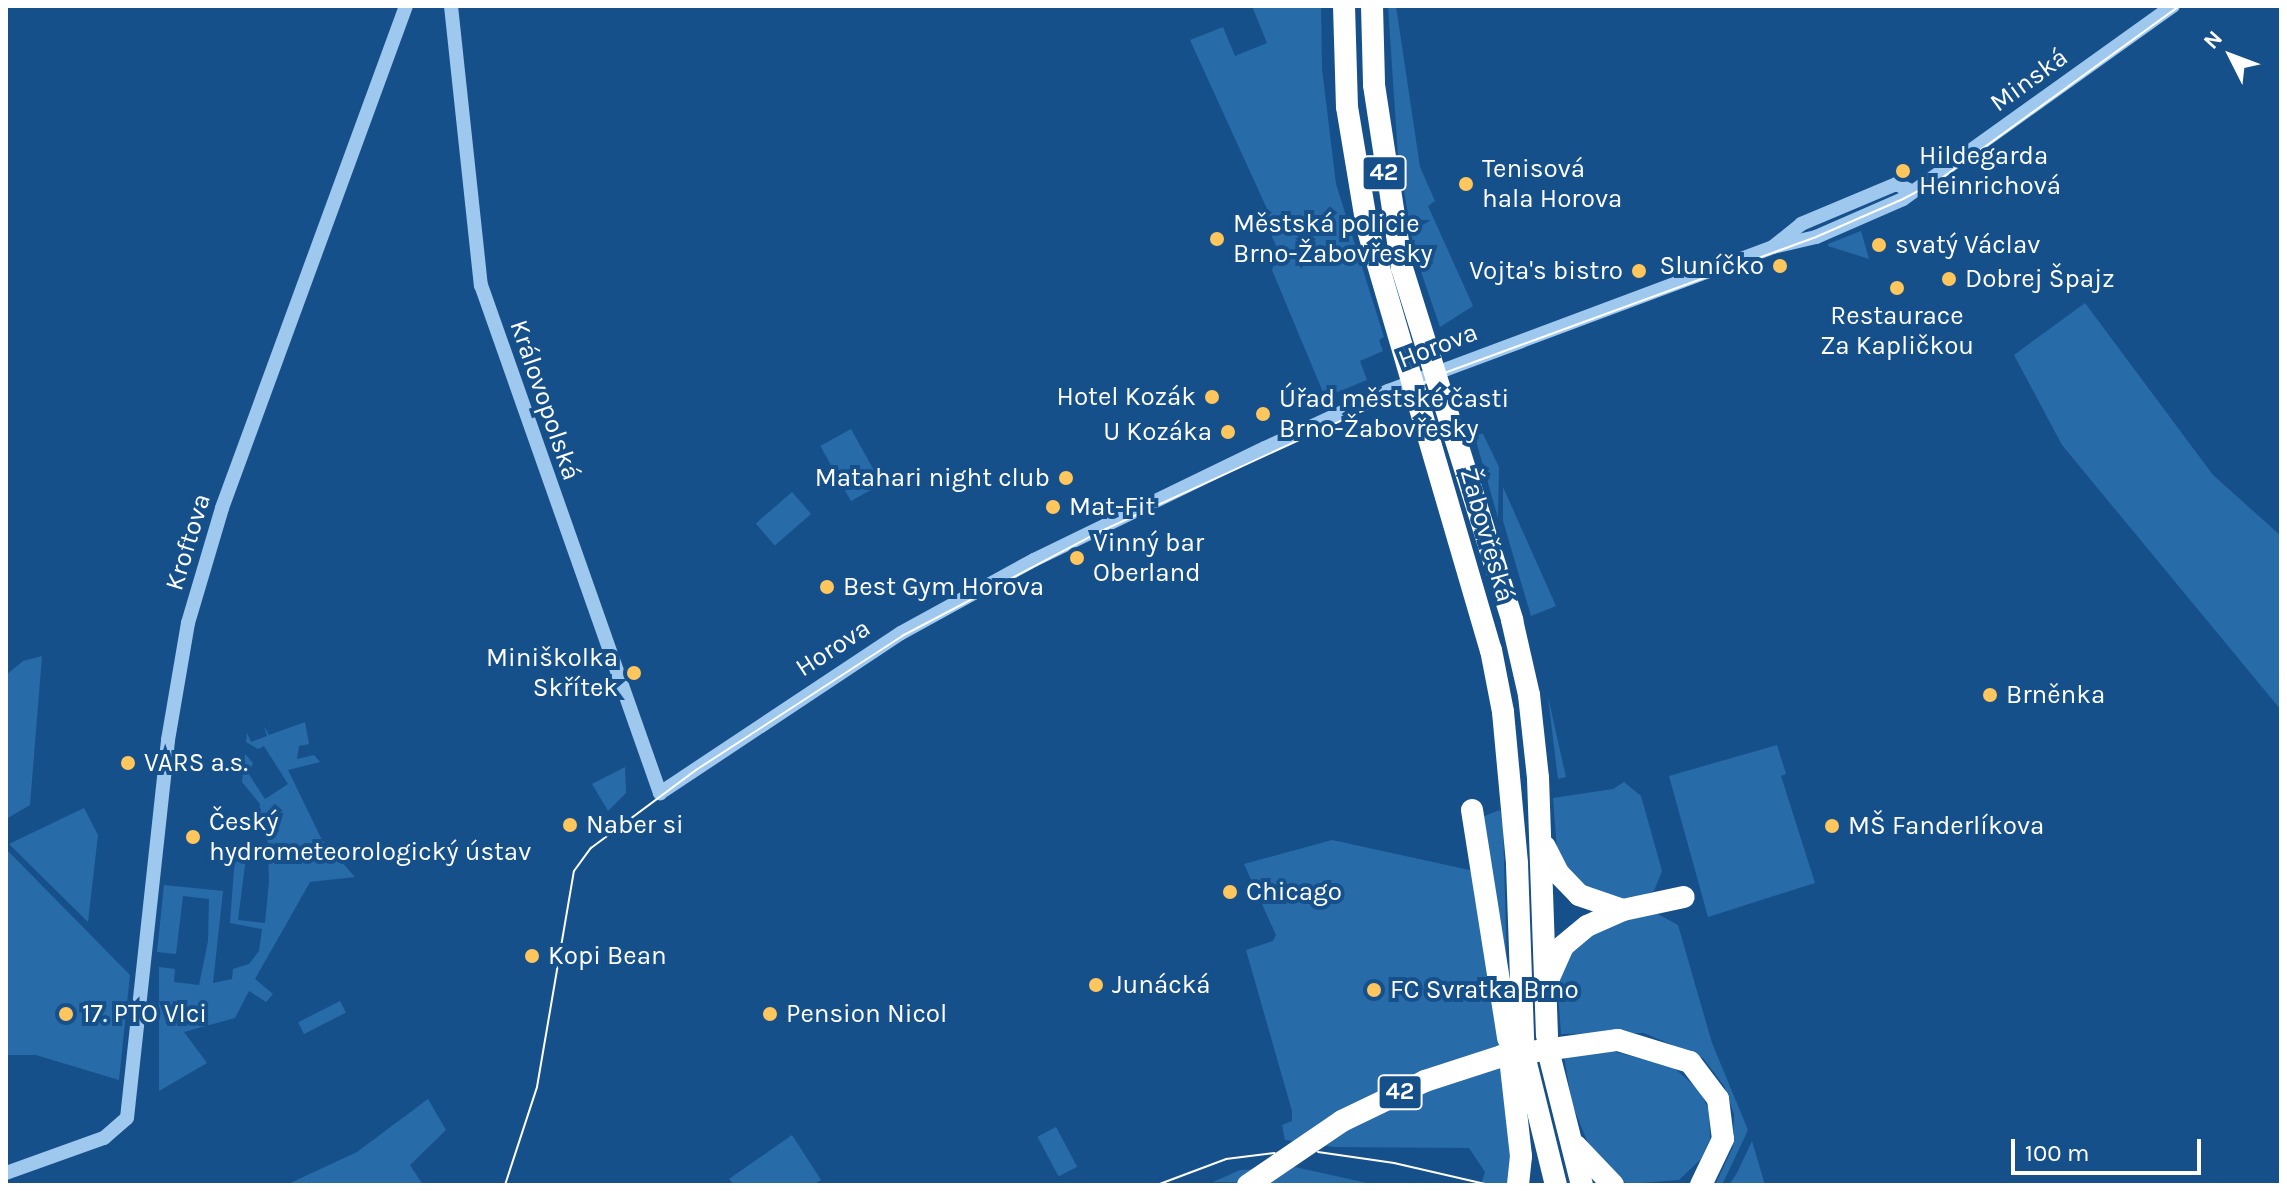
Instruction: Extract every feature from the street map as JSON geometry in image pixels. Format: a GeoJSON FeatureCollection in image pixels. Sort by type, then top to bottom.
{"type":"FeatureCollection","features":[{"type":"Feature","properties":{"kind":"highway","name":"Žabovřeská"},"geometry":{"type":"LineString","coordinates":[[1372,6],[1385,183],[1413,339],[1433,449],[1491,650],[1512,784],[1517,939],[1515,1041],[1506,1014]]}},
{"type":"Feature","properties":{"kind":"highway","name":"Žabovřeská"},"geometry":{"type":"LineString","coordinates":[[1341,11],[1347,107],[1367,227],[1457,438],[1512,620],[1529,695],[1538,778],[1544,993],[1549,1047],[1563,1125],[1582,1185]]}},
{"type":"Feature","properties":{"kind":"highway"},"geometry":{"type":"LineString","coordinates":[[1472,810],[1506,1014]]}},
{"type":"Feature","properties":{"kind":"highway"},"geometry":{"type":"LineString","coordinates":[[1541,839],[1559,874],[1579,895],[1623,910]]}},
{"type":"Feature","properties":{"kind":"highway"},"geometry":{"type":"LineString","coordinates":[[1544,993],[1570,938],[1623,910],[1684,897]]}},
{"type":"Feature","properties":{"kind":"highway","name":"42"},"geometry":{"type":"LineString","coordinates":[[1506,1014],[1517,939]]}},
{"type":"Feature","properties":{"kind":"highway","name":"42"},"geometry":{"type":"LineString","coordinates":[[1248,1185],[1392,1095],[1502,1056],[1571,1044],[1638,1042],[1690,1062],[1723,1113],[1723,1139],[1706,1177],[1685,1185]]}},
{"type":"Feature","properties":{"kind":"highway"},"geometry":{"type":"LineString","coordinates":[[1518,1185],[1518,1065],[1556,1185]]}},
{"type":"Feature","properties":{"kind":"highway","name":"42"},"geometry":{"type":"LineString","coordinates":[[1563,1125],[1587,1163],[1613,1185]]}},
{"type":"Feature","properties":{"kind":"highway"},"geometry":{"type":"LineString","coordinates":[[1520,1145],[1527,1185]]}},
{"type":"Feature","properties":{"kind":"street","name":"Kroftova"},"geometry":{"type":"LineString","coordinates":[[6,1173],[104,1138],[127,1118],[168,737],[188,623],[222,508],[406,6]]}},
{"type":"Feature","properties":{"kind":"street","name":"Královopolská"},"geometry":{"type":"LineString","coordinates":[[451,6],[481,285],[660,793]]}},
{"type":"Feature","properties":{"kind":"street","name":"Minská"},"geometry":{"type":"LineString","coordinates":[[1793,244],[1903,199],[2173,6]]}},
{"type":"Feature","properties":{"kind":"street"},"geometry":{"type":"LineString","coordinates":[[1773,247],[1801,224],[1896,184],[1911,191]]}},
{"type":"Feature","properties":{"kind":"street","name":"Horova"},"geometry":{"type":"LineString","coordinates":[[660,793],[901,633],[1082,536],[1388,391],[1773,247],[1793,244]]}},
{"type":"Feature","properties":{"kind":"shaded area"},"geometry":{"type":"Polygon","coordinates":[[[1252,6],[1321,6],[1322,69],[1336,184],[1384,337],[1379,340],[1383,351],[1360,361],[1367,380],[1325,397],[1272,270],[1279,252],[1262,215],[1268,211],[1190,40],[1223,27],[1235,56],[1267,43],[1252,6]]]}},
{"type":"Feature","properties":{"kind":"shaded area"},"geometry":{"type":"Polygon","coordinates":[[[1388,6],[1396,6],[1420,167],[1435,201],[1428,206],[1473,306],[1440,327],[1415,254],[1398,156],[1388,6]]]}},
{"type":"Feature","properties":{"kind":"shaded area"},"geometry":{"type":"Polygon","coordinates":[[[1861,231],[1869,259],[1828,246],[1828,244],[1861,231]]]}},
{"type":"Feature","properties":{"kind":"shaded area"},"geometry":{"type":"Polygon","coordinates":[[[2085,303],[2213,475],[2281,536],[2281,710],[2062,445],[2014,355],[2085,303]]]}},
{"type":"Feature","properties":{"kind":"shaded area"},"geometry":{"type":"Polygon","coordinates":[[[851,429],[882,484],[851,501],[820,446],[851,429]]]}},
{"type":"Feature","properties":{"kind":"shaded area"},"geometry":{"type":"Polygon","coordinates":[[[1474,434],[1483,434],[1499,467],[1498,518],[1474,434]]]}},
{"type":"Feature","properties":{"kind":"shaded area"},"geometry":{"type":"Polygon","coordinates":[[[1503,487],[1556,606],[1531,616],[1503,521],[1503,487]]]}},
{"type":"Feature","properties":{"kind":"shaded area"},"geometry":{"type":"Polygon","coordinates":[[[792,492],[811,514],[775,545],[756,523],[792,492]]]}},
{"type":"Feature","properties":{"kind":"shaded area"},"geometry":{"type":"Polygon","coordinates":[[[42,656],[30,805],[6,819],[6,675],[23,661],[42,656]]]}},
{"type":"Feature","properties":{"kind":"shaded area"},"geometry":{"type":"Polygon","coordinates":[[[1544,679],[1566,777],[1558,779],[1548,697],[1544,679]]]}},
{"type":"Feature","properties":{"kind":"shaded area"},"geometry":{"type":"Polygon","coordinates":[[[305,722],[309,744],[299,746],[297,759],[314,755],[320,762],[288,770],[322,840],[355,877],[310,882],[255,979],[273,994],[266,1002],[249,991],[235,1018],[184,1032],[207,1063],[159,1091],[159,967],[175,969],[174,982],[199,985],[208,941],[209,899],[183,896],[176,954],[157,952],[164,885],[223,891],[213,983],[232,979],[233,969],[249,964],[259,951],[262,929],[230,923],[235,856],[246,857],[238,920],[265,923],[269,882],[267,817],[259,816],[260,804],[242,782],[245,754],[253,763],[248,773],[265,799],[288,784],[264,746],[258,749],[246,742],[247,733],[251,742],[267,736],[264,726],[269,735],[305,722]]]}},
{"type":"Feature","properties":{"kind":"shaded area"},"geometry":{"type":"Polygon","coordinates":[[[1777,745],[1786,774],[1781,776],[1815,883],[1708,917],[1669,776],[1777,745]]]}},
{"type":"Feature","properties":{"kind":"shaded area"},"geometry":{"type":"Polygon","coordinates":[[[625,767],[626,793],[608,811],[592,784],[625,767]]]}},
{"type":"Feature","properties":{"kind":"shaded area"},"geometry":{"type":"Polygon","coordinates":[[[1624,782],[1641,796],[1662,871],[1654,891],[1624,902],[1579,887],[1557,851],[1553,798],[1613,789],[1624,782]]]}},
{"type":"Feature","properties":{"kind":"shaded area"},"geometry":{"type":"Polygon","coordinates":[[[84,808],[98,835],[88,922],[9,844],[84,808]]]}},
{"type":"Feature","properties":{"kind":"shaded area"},"geometry":{"type":"Polygon","coordinates":[[[1500,810],[1503,825],[1507,972],[1482,817],[1500,810]]]}},
{"type":"Feature","properties":{"kind":"shaded area","name":"FC Svratka Brno"},"geometry":{"type":"Polygon","coordinates":[[[1332,840],[1474,871],[1494,973],[1512,1154],[1509,1185],[1481,1185],[1485,1172],[1469,1148],[1334,1147],[1285,1140],[1282,1125],[1292,1121],[1292,1111],[1246,950],[1273,941],[1276,935],[1244,864],[1332,840]]]}},
{"type":"Feature","properties":{"kind":"shaded area","name":"17. PTO Vlci"},"geometry":{"type":"Polygon","coordinates":[[[6,849],[130,975],[119,1080],[36,1055],[6,1055],[6,849]]]}},
{"type":"Feature","properties":{"kind":"shaded area"},"geometry":{"type":"Polygon","coordinates":[[[1656,913],[1678,925],[1712,1043],[1748,1130],[1722,1185],[1715,1185],[1733,1147],[1734,1114],[1724,1086],[1703,1058],[1644,1033],[1561,1034],[1557,977],[1569,949],[1600,927],[1656,913]]]}},
{"type":"Feature","properties":{"kind":"shaded area"},"geometry":{"type":"Polygon","coordinates":[[[340,1001],[346,1013],[304,1034],[298,1022],[340,1001]]]}},
{"type":"Feature","properties":{"kind":"shaded area"},"geometry":{"type":"Polygon","coordinates":[[[1612,1051],[1673,1067],[1700,1091],[1709,1110],[1710,1139],[1701,1159],[1679,1180],[1627,1184],[1597,1159],[1588,1143],[1572,1104],[1564,1056],[1612,1051]]]}},
{"type":"Feature","properties":{"kind":"shaded area"},"geometry":{"type":"Polygon","coordinates":[[[428,1099],[446,1130],[410,1165],[423,1185],[286,1185],[357,1152],[428,1099]]]}},
{"type":"Feature","properties":{"kind":"shaded area"},"geometry":{"type":"Polygon","coordinates":[[[1056,1127],[1077,1167],[1059,1177],[1037,1137],[1056,1127]]]}},
{"type":"Feature","properties":{"kind":"shaded area"},"geometry":{"type":"Polygon","coordinates":[[[792,1135],[821,1180],[813,1185],[734,1185],[729,1179],[792,1135]]]}},
{"type":"Feature","properties":{"kind":"shaded area"},"geometry":{"type":"Polygon","coordinates":[[[1752,1141],[1765,1185],[1729,1185],[1737,1173],[1752,1141]]]}},
{"type":"Feature","properties":{"kind":"shaded area"},"geometry":{"type":"Polygon","coordinates":[[[1295,1167],[1376,1185],[1213,1182],[1240,1170],[1295,1167]]]}},
{"type":"Feature","properties":{"kind":"tram line"},"geometry":{"type":"LineString","coordinates":[[505,1185],[537,1087],[574,871],[591,848],[696,770],[902,636],[1097,533],[1447,372],[1816,237],[1903,199],[1939,180],[2179,6]]}},
{"type":"Feature","properties":{"kind":"tram line"},"geometry":{"type":"LineString","coordinates":[[1318,1152],[1394,1163],[1489,1185]]}},
{"type":"Feature","properties":{"kind":"tram line"},"geometry":{"type":"LineString","coordinates":[[1157,1185],[1226,1159],[1275,1153]]}},
{"type":"Feature","properties":{"kind":"place","name":"Hildegarda Heinrichová"},"geometry":{"type":"Point","coordinates":[1903,171]}},
{"type":"Feature","properties":{"kind":"place","name":"Tenisová hala Horova"},"geometry":{"type":"Point","coordinates":[1466,184]}},
{"type":"Feature","properties":{"kind":"place","name":"Městská policie Brno-Žabovřesky"},"geometry":{"type":"Point","coordinates":[1217,239]}},
{"type":"Feature","properties":{"kind":"place","name":"svatý Václav"},"geometry":{"type":"Point","coordinates":[1879,245]}},
{"type":"Feature","properties":{"kind":"place","name":"Sluníčko"},"geometry":{"type":"Point","coordinates":[1780,266]}},
{"type":"Feature","properties":{"kind":"place","name":"Vojta's bistro"},"geometry":{"type":"Point","coordinates":[1639,271]}},
{"type":"Feature","properties":{"kind":"place","name":"Dobrej Špajz"},"geometry":{"type":"Point","coordinates":[1949,279]}},
{"type":"Feature","properties":{"kind":"place","name":"Restaurace Za Kapličkou"},"geometry":{"type":"Point","coordinates":[1897,288]}},
{"type":"Feature","properties":{"kind":"place","name":"Hotel Kozák"},"geometry":{"type":"Point","coordinates":[1212,397]}},
{"type":"Feature","properties":{"kind":"place","name":"Úřad městské časti Brno-Žabovřesky"},"geometry":{"type":"Point","coordinates":[1263,414]}},
{"type":"Feature","properties":{"kind":"place","name":"U Kozáka"},"geometry":{"type":"Point","coordinates":[1228,432]}},
{"type":"Feature","properties":{"kind":"place","name":"Matahari night club"},"geometry":{"type":"Point","coordinates":[1066,478]}},
{"type":"Feature","properties":{"kind":"place","name":"Mat-Fit"},"geometry":{"type":"Point","coordinates":[1053,507]}},
{"type":"Feature","properties":{"kind":"place","name":"Vinný bar Oberland"},"geometry":{"type":"Point","coordinates":[1077,558]}},
{"type":"Feature","properties":{"kind":"place","name":"Best Gym Horova"},"geometry":{"type":"Point","coordinates":[827,587]}},
{"type":"Feature","properties":{"kind":"place","name":"Miniškolka Skřítek"},"geometry":{"type":"Point","coordinates":[634,673]}},
{"type":"Feature","properties":{"kind":"place","name":"Brněnka"},"geometry":{"type":"Point","coordinates":[1990,695]}},
{"type":"Feature","properties":{"kind":"place","name":"VARS a.s."},"geometry":{"type":"Point","coordinates":[128,763]}},
{"type":"Feature","properties":{"kind":"place","name":"Naber si"},"geometry":{"type":"Point","coordinates":[570,825]}},
{"type":"Feature","properties":{"kind":"place","name":"MŠ Fanderlíkova"},"geometry":{"type":"Point","coordinates":[1832,826]}},
{"type":"Feature","properties":{"kind":"place","name":"Český hydrometeorologický ústav"},"geometry":{"type":"Point","coordinates":[193,837]}},
{"type":"Feature","properties":{"kind":"place","name":"Chicago"},"geometry":{"type":"Point","coordinates":[1230,892]}},
{"type":"Feature","properties":{"kind":"place","name":"Kopi Bean"},"geometry":{"type":"Point","coordinates":[532,956]}},
{"type":"Feature","properties":{"kind":"place","name":"Junácká"},"geometry":{"type":"Point","coordinates":[1096,985]}},
{"type":"Feature","properties":{"kind":"place","name":"FC Svratka Brno"},"geometry":{"type":"Point","coordinates":[1374,990]}},
{"type":"Feature","properties":{"kind":"place","name":"17. PTO Vlci"},"geometry":{"type":"Point","coordinates":[66,1014]}},
{"type":"Feature","properties":{"kind":"place","name":"Pension Nicol"},"geometry":{"type":"Point","coordinates":[770,1014]}}]}
